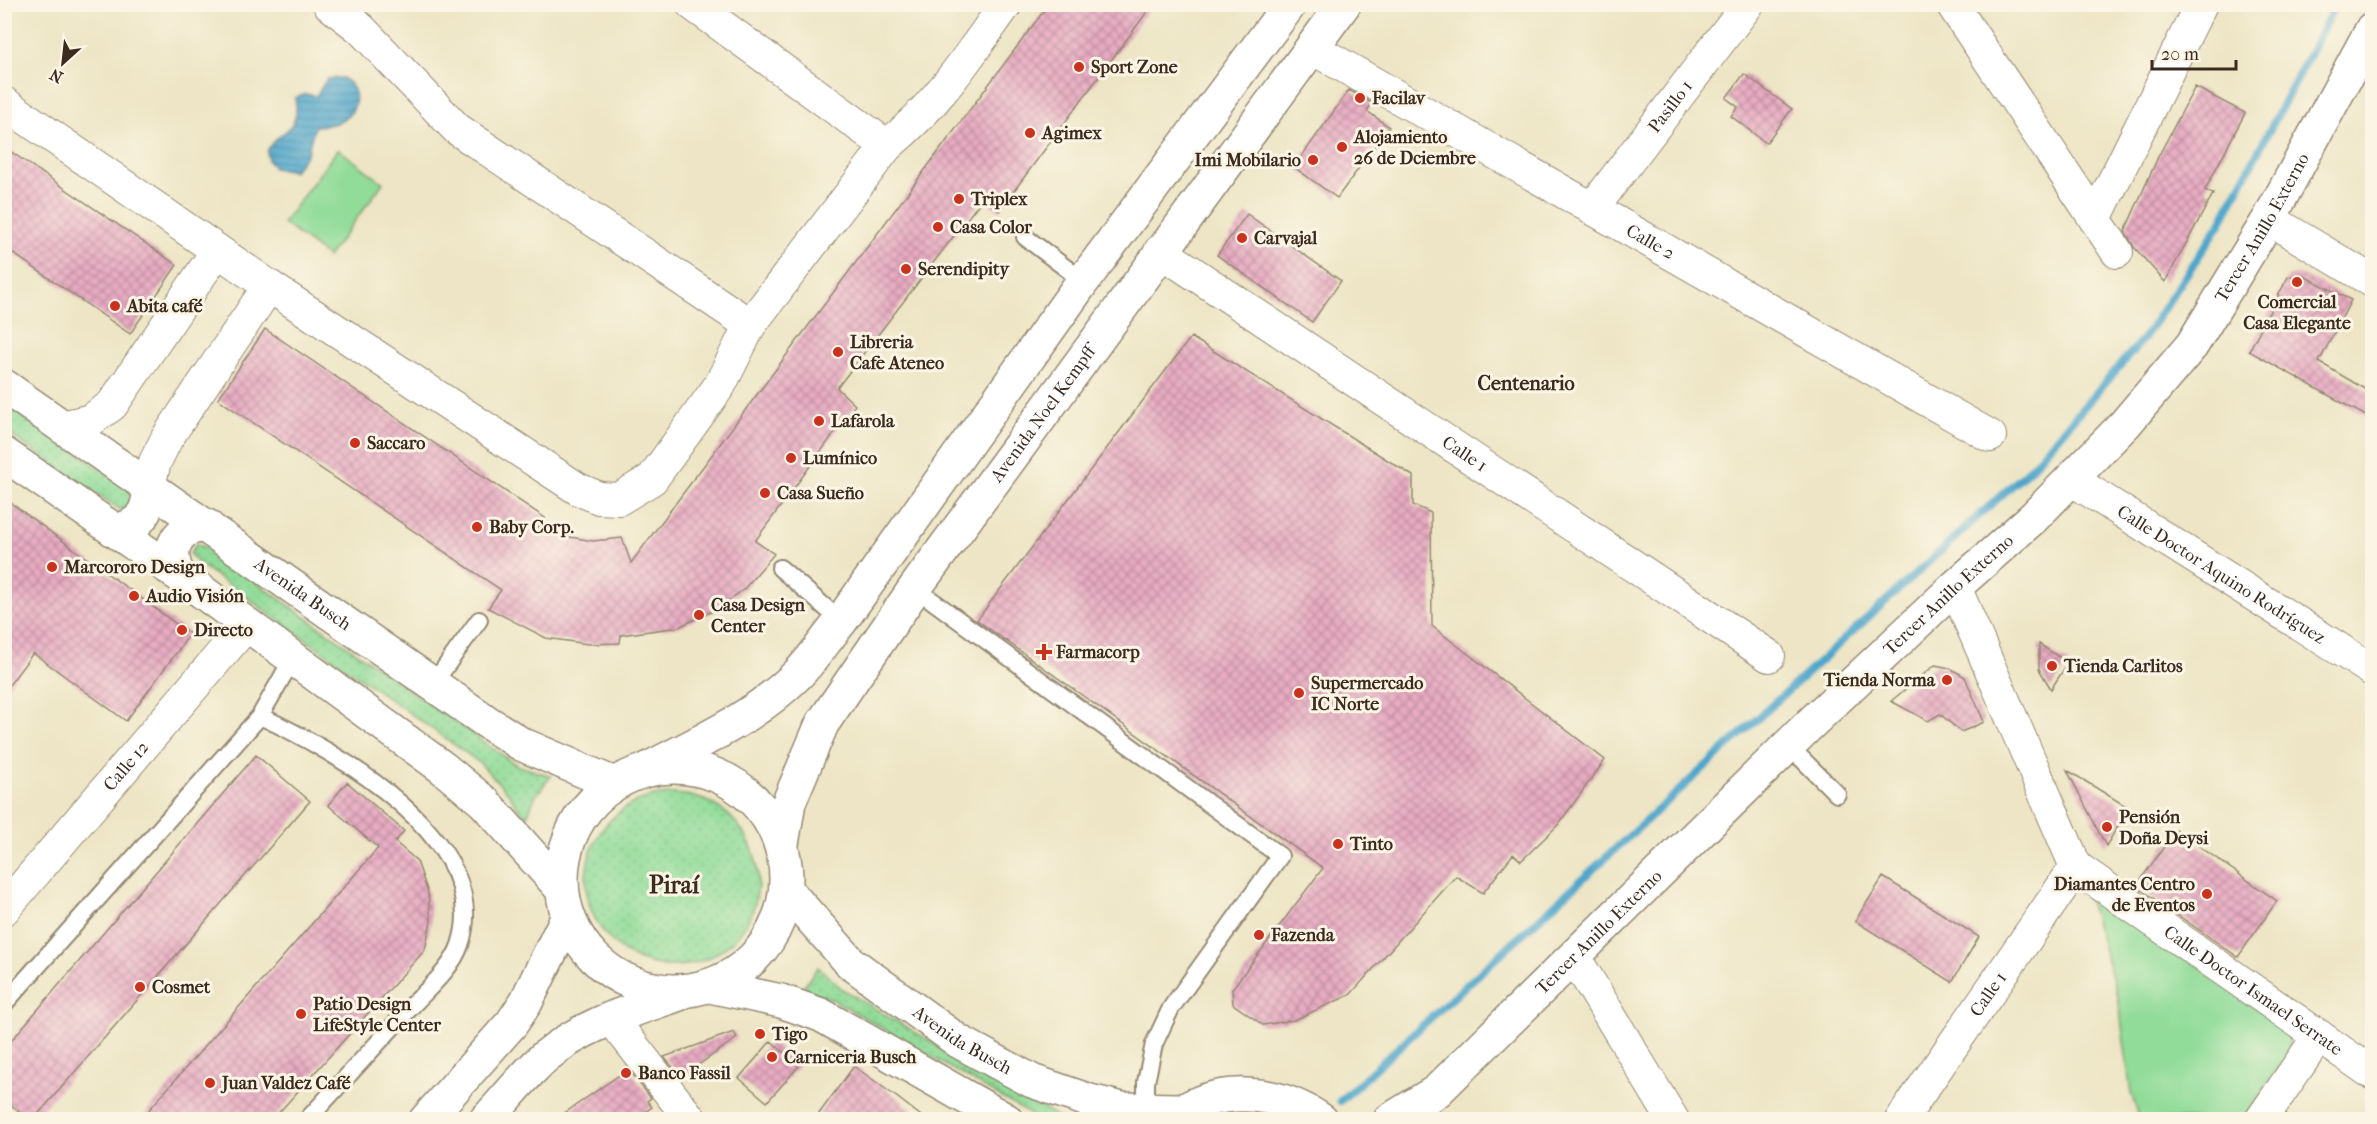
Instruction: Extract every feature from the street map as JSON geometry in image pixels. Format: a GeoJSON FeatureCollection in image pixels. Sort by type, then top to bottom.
{"type":"FeatureCollection","features":[{"type":"Feature","properties":{"kind":"main road"},"geometry":{"type":"LineString","coordinates":[[426,1119],[512,1023],[526,1002],[565,903],[563,858],[573,829],[590,803],[614,784],[646,770],[735,723],[762,705],[798,674],[840,621],[1083,281],[1290,4]]}},
{"type":"Feature","properties":{"kind":"main road"},"geometry":{"type":"LineString","coordinates":[[1302,4],[1296,13],[1296,30],[1312,48]]}},
{"type":"Feature","properties":{"kind":"main road","name":"Avenida Noel Kempff"},"geometry":{"type":"LineString","coordinates":[[782,844],[789,802],[822,724],[915,588],[1160,251],[1344,4]]}},
{"type":"Feature","properties":{"kind":"main road","name":"Tercer Anillo Externo"},"geometry":{"type":"LineString","coordinates":[[1418,1119],[1437,1091],[1789,746],[1955,587],[2034,517],[2125,424],[2192,345],[2269,219],[2373,29]]}},
{"type":"Feature","properties":{"kind":"main road"},"geometry":{"type":"LineString","coordinates":[[1198,201],[1235,131],[1234,109],[1223,94]]}},
{"type":"Feature","properties":{"kind":"main road","name":"Avenida Busch"},"geometry":{"type":"LineString","coordinates":[[4,386],[521,744],[614,784]]}},
{"type":"Feature","properties":{"kind":"main road"},"geometry":{"type":"LineString","coordinates":[[4,454],[248,624],[443,768],[484,802],[565,903],[589,952],[603,966],[629,982],[658,990],[699,988],[781,1000],[821,1015],[1006,1119]]}},
{"type":"Feature","properties":{"kind":"main road"},"geometry":{"type":"LineString","coordinates":[[114,530],[126,529],[145,513],[149,500],[149,485]]}},
{"type":"Feature","properties":{"kind":"main road"},"geometry":{"type":"LineString","coordinates":[[178,574],[172,562],[171,549],[177,537],[185,530],[207,526]]}},
{"type":"Feature","properties":{"kind":"main road"},"geometry":{"type":"LineString","coordinates":[[486,1119],[546,1055],[582,1032],[611,1018],[734,975],[754,959],[770,939],[781,916],[787,891],[787,868],[782,844],[770,819],[758,804],[729,780],[702,770],[683,767],[646,770]]}},
{"type":"Feature","properties":{"kind":"main road","name":"Avenida Busch"},"geometry":{"type":"LineString","coordinates":[[787,891],[851,963],[958,1041],[1032,1081],[1090,1101],[1166,1114]]}},
{"type":"Feature","properties":{"kind":"main road","name":"Tercer Anillo Externo"},"geometry":{"type":"LineString","coordinates":[[1390,1119],[1437,1091]]}},
{"type":"Feature","properties":{"kind":"main road"},"geometry":{"type":"LineString","coordinates":[[1166,1114],[1210,1099],[1241,1094],[1264,1095],[1285,1100],[1321,1119]]}},
{"type":"Feature","properties":{"kind":"street"},"geometry":{"type":"LineString","coordinates":[[329,4],[361,29],[458,129],[750,325]]}},
{"type":"Feature","properties":{"kind":"street"},"geometry":{"type":"LineString","coordinates":[[692,4],[887,146]]}},
{"type":"Feature","properties":{"kind":"street"},"geometry":{"type":"LineString","coordinates":[[4,103],[269,286],[578,489],[599,498],[619,499],[652,479],[720,385],[750,325],[887,146],[929,110],[1006,4]]}},
{"type":"Feature","properties":{"kind":"street","name":"Pasillo 1"},"geometry":{"type":"LineString","coordinates":[[1592,209],[1748,4]]}},
{"type":"Feature","properties":{"kind":"street"},"geometry":{"type":"LineString","coordinates":[[2095,219],[2201,4]]}},
{"type":"Feature","properties":{"kind":"street"},"geometry":{"type":"LineString","coordinates":[[1967,13],[2117,252]]}},
{"type":"Feature","properties":{"kind":"street","name":"Calle 2"},"geometry":{"type":"LineString","coordinates":[[1312,48],[1990,436]]}},
{"type":"Feature","properties":{"kind":"street"},"geometry":{"type":"LineString","coordinates":[[2269,219],[2373,281]]}},
{"type":"Feature","properties":{"kind":"street"},"geometry":{"type":"LineString","coordinates":[[62,427],[91,420],[112,405],[217,251]]}},
{"type":"Feature","properties":{"kind":"street","name":"Calle 1"},"geometry":{"type":"LineString","coordinates":[[1160,251],[1769,656]]}},
{"type":"Feature","properties":{"kind":"street"},"geometry":{"type":"LineString","coordinates":[[149,485],[155,462],[167,438],[269,286]]}},
{"type":"Feature","properties":{"kind":"street","name":"Calle Doctor Aquino Rodríguez"},"geometry":{"type":"LineString","coordinates":[[2071,479],[2373,670]]}},
{"type":"Feature","properties":{"kind":"street"},"geometry":{"type":"LineString","coordinates":[[1955,587],[2076,867]]}},
{"type":"Feature","properties":{"kind":"street","name":"Calle 12"},"geometry":{"type":"LineString","coordinates":[[4,909],[248,624]]}},
{"type":"Feature","properties":{"kind":"street","name":"Calle 1"},"geometry":{"type":"LineString","coordinates":[[1901,1119],[2076,867]]}},
{"type":"Feature","properties":{"kind":"street","name":"Calle Doctor Ismael Serrate"},"geometry":{"type":"LineString","coordinates":[[2076,867],[2373,1073]]}},
{"type":"Feature","properties":{"kind":"street"},"geometry":{"type":"LineString","coordinates":[[1575,958],[1673,1119]]}},
{"type":"Feature","properties":{"kind":"street"},"geometry":{"type":"LineString","coordinates":[[611,1018],[691,1119]]}},
{"type":"Feature","properties":{"kind":"street"},"geometry":{"type":"LineString","coordinates":[[2261,1119],[2319,1036]]}},
{"type":"Feature","properties":{"kind":"lane"},"geometry":{"type":"LineString","coordinates":[[1025,237],[1083,281]]}},
{"type":"Feature","properties":{"kind":"lane"},"geometry":{"type":"LineString","coordinates":[[780,568],[840,621]]}},
{"type":"Feature","properties":{"kind":"lane"},"geometry":{"type":"LineString","coordinates":[[915,588],[1280,856],[1172,1008],[1154,1044],[1146,1082],[1166,1114]]}},
{"type":"Feature","properties":{"kind":"lane"},"geometry":{"type":"LineString","coordinates":[[433,684],[480,620]]}},
{"type":"Feature","properties":{"kind":"lane"},"geometry":{"type":"LineString","coordinates":[[4,1004],[260,716],[293,658]]}},
{"type":"Feature","properties":{"kind":"lane"},"geometry":{"type":"LineString","coordinates":[[260,716],[297,733],[379,786],[433,835],[457,874],[466,912],[459,946],[438,976],[307,1119]]}},
{"type":"Feature","properties":{"kind":"lane"},"geometry":{"type":"LineString","coordinates":[[1789,746],[1837,794]]}},
{"type":"Feature","properties":{"kind":"green space"},"geometry":{"type":"Polygon","coordinates":[[[338,149],[383,183],[328,257],[283,223],[338,149]]]}},
{"type":"Feature","properties":{"kind":"green space"},"geometry":{"type":"Polygon","coordinates":[[[4,404],[140,495],[127,514],[5,431],[4,404]]]}},
{"type":"Feature","properties":{"kind":"green space"},"geometry":{"type":"Polygon","coordinates":[[[196,544],[207,548],[518,766],[551,776],[535,797],[526,819],[509,794],[480,763],[198,563],[190,554],[196,544]]]}},
{"type":"Feature","properties":{"kind":"green space"},"geometry":{"type":"Polygon","coordinates":[[[672,794],[705,801],[733,819],[751,847],[758,880],[751,913],[733,941],[705,959],[672,966],[639,959],[611,941],[593,913],[586,880],[593,847],[611,819],[639,801],[672,794]]]}},
{"type":"Feature","properties":{"kind":"green space"},"geometry":{"type":"Polygon","coordinates":[[[2086,891],[2287,1026],[2290,1038],[2288,1055],[2244,1119],[2140,1119],[2131,1093],[2118,997],[2086,891]]]}},
{"type":"Feature","properties":{"kind":"green space"},"geometry":{"type":"Polygon","coordinates":[[[818,967],[842,989],[1061,1119],[1038,1119],[834,1000],[802,988],[818,967]]]}},
{"type":"Feature","properties":{"kind":"green space"},"geometry":{"type":"Polygon","coordinates":[[[1254,1114],[1267,1119],[1207,1119],[1229,1115],[1254,1114]]]}},
{"type":"Feature","properties":{"kind":"water"},"geometry":{"type":"Polygon","coordinates":[[[342,78],[353,88],[355,94],[356,100],[351,112],[339,122],[315,126],[307,154],[294,171],[274,168],[268,161],[267,151],[272,143],[292,125],[296,110],[295,98],[306,94],[316,96],[327,79],[342,78]]]}},
{"type":"Feature","properties":{"kind":"building"},"geometry":{"type":"Polygon","coordinates":[[[1049,4],[1153,4],[999,211],[983,198],[837,388],[855,405],[755,541],[774,554],[744,589],[717,609],[679,627],[621,635],[620,643],[588,644],[546,638],[488,608],[501,590],[218,399],[265,329],[545,518],[536,531],[593,541],[622,538],[631,563],[1049,4]]]}},
{"type":"Feature","properties":{"kind":"building"},"geometry":{"type":"Polygon","coordinates":[[[1744,74],[1792,109],[1766,143],[1731,116],[1738,107],[1726,98],[1744,74]]]}},
{"type":"Feature","properties":{"kind":"building"},"geometry":{"type":"Polygon","coordinates":[[[2195,87],[2245,113],[2205,190],[2213,194],[2165,282],[2134,247],[2125,231],[2158,157],[2195,87]]]}},
{"type":"Feature","properties":{"kind":"building","name":"Alojamiento 26 de Dciembre"},"geometry":{"type":"Polygon","coordinates":[[[1349,90],[1372,103],[1367,111],[1389,127],[1337,198],[1294,167],[1349,90]]]}},
{"type":"Feature","properties":{"kind":"building"},"geometry":{"type":"Polygon","coordinates":[[[4,147],[177,265],[130,334],[4,247],[4,147]]]}},
{"type":"Feature","properties":{"kind":"building"},"geometry":{"type":"Polygon","coordinates":[[[1247,214],[1341,281],[1312,322],[1217,255],[1247,214]]]}},
{"type":"Feature","properties":{"kind":"building"},"geometry":{"type":"Polygon","coordinates":[[[2300,274],[2351,300],[2319,362],[2373,394],[2373,420],[2249,351],[2288,277],[2300,274]]]}},
{"type":"Feature","properties":{"kind":"building","name":"Supermercado IC Norte"},"geometry":{"type":"Polygon","coordinates":[[[1191,337],[1413,476],[1413,505],[1431,513],[1432,626],[1605,760],[1558,825],[1521,861],[1513,854],[1483,893],[1456,876],[1350,995],[1294,1020],[1263,1025],[1233,1004],[1232,989],[1323,868],[977,620],[1191,337]]]}},
{"type":"Feature","properties":{"kind":"building","name":"Marcororo Design"},"geometry":{"type":"Polygon","coordinates":[[[4,498],[190,634],[126,721],[33,653],[4,692],[4,498]]]}},
{"type":"Feature","properties":{"kind":"building","name":"Tienda Carlitos"},"geometry":{"type":"Polygon","coordinates":[[[2039,644],[2068,663],[2051,689],[2039,669],[2039,644]]]}},
{"type":"Feature","properties":{"kind":"building"},"geometry":{"type":"Polygon","coordinates":[[[1935,665],[1950,668],[1965,677],[1984,722],[1961,732],[1940,714],[1928,721],[1891,701],[1935,665]]]}},
{"type":"Feature","properties":{"kind":"building"},"geometry":{"type":"Polygon","coordinates":[[[256,755],[310,801],[34,1119],[29,1119],[4,1100],[4,1049],[256,755]]]}},
{"type":"Feature","properties":{"kind":"building","name":"Pensión Doña Deysi"},"geometry":{"type":"Polygon","coordinates":[[[2067,770],[2129,808],[2106,846],[2067,770]]]}},
{"type":"Feature","properties":{"kind":"building","name":"Patio Design LifeStyle Center"},"geometry":{"type":"Polygon","coordinates":[[[347,782],[404,831],[395,842],[417,861],[428,893],[431,921],[425,950],[273,1119],[141,1119],[378,848],[328,805],[347,782]]]}},
{"type":"Feature","properties":{"kind":"building","name":"Diamantes Centro de Eventos"},"geometry":{"type":"Polygon","coordinates":[[[2176,830],[2277,901],[2238,957],[2136,886],[2176,830]]]}},
{"type":"Feature","properties":{"kind":"building"},"geometry":{"type":"Polygon","coordinates":[[[1883,877],[1979,937],[1952,982],[1855,921],[1883,877]]]}},
{"type":"Feature","properties":{"kind":"building"},"geometry":{"type":"Polygon","coordinates":[[[734,1032],[737,1038],[681,1077],[664,1057],[734,1032]]]}},
{"type":"Feature","properties":{"kind":"building"},"geometry":{"type":"Polygon","coordinates":[[[771,1041],[799,1066],[767,1102],[739,1078],[771,1041]]]}},
{"type":"Feature","properties":{"kind":"building"},"geometry":{"type":"Polygon","coordinates":[[[854,1066],[898,1098],[925,1119],[815,1119],[854,1066]]]}},
{"type":"Feature","properties":{"kind":"building"},"geometry":{"type":"Polygon","coordinates":[[[628,1069],[651,1098],[647,1101],[652,1107],[635,1119],[556,1119],[628,1069]]]}},
{"type":"Feature","properties":{"kind":"waterway"},"geometry":{"type":"LineString","coordinates":[[1340,1101],[2029,470],[2144,338],[2220,224],[2336,4]]}},
{"type":"Feature","properties":{"kind":"place","name":"Sport Zone"},"geometry":{"type":"Point","coordinates":[1079,67]}},
{"type":"Feature","properties":{"kind":"place","name":"Facilav"},"geometry":{"type":"Point","coordinates":[1360,98]}},
{"type":"Feature","properties":{"kind":"place","name":"Agimex"},"geometry":{"type":"Point","coordinates":[1030,133]}},
{"type":"Feature","properties":{"kind":"place","name":"Alojamiento 26 de Dciembre"},"geometry":{"type":"Point","coordinates":[1342,147]}},
{"type":"Feature","properties":{"kind":"place","name":"Imi Mobilario"},"geometry":{"type":"Point","coordinates":[1313,160]}},
{"type":"Feature","properties":{"kind":"place","name":"Triplex"},"geometry":{"type":"Point","coordinates":[959,199]}},
{"type":"Feature","properties":{"kind":"place","name":"Casa Color"},"geometry":{"type":"Point","coordinates":[938,227]}},
{"type":"Feature","properties":{"kind":"place","name":"Carvajal"},"geometry":{"type":"Point","coordinates":[1242,238]}},
{"type":"Feature","properties":{"kind":"place","name":"Serendipity"},"geometry":{"type":"Point","coordinates":[906,269]}},
{"type":"Feature","properties":{"kind":"place","name":"Comercial Casa Elegante"},"geometry":{"type":"Point","coordinates":[2297,282]}},
{"type":"Feature","properties":{"kind":"place","name":"Abita café"},"geometry":{"type":"Point","coordinates":[115,306]}},
{"type":"Feature","properties":{"kind":"place","name":"Libreria Cafe Ateneo"},"geometry":{"type":"Point","coordinates":[838,352]}},
{"type":"Feature","properties":{"kind":"place","name":"Lafarola"},"geometry":{"type":"Point","coordinates":[819,421]}},
{"type":"Feature","properties":{"kind":"place","name":"Saccaro"},"geometry":{"type":"Point","coordinates":[355,443]}},
{"type":"Feature","properties":{"kind":"place","name":"Lumínico"},"geometry":{"type":"Point","coordinates":[791,458]}},
{"type":"Feature","properties":{"kind":"place","name":"Casa Sueño"},"geometry":{"type":"Point","coordinates":[765,493]}},
{"type":"Feature","properties":{"kind":"place","name":"Baby Corp."},"geometry":{"type":"Point","coordinates":[477,527]}},
{"type":"Feature","properties":{"kind":"place","name":"Marcororo Design"},"geometry":{"type":"Point","coordinates":[52,567]}},
{"type":"Feature","properties":{"kind":"place","name":"Audio Visión"},"geometry":{"type":"Point","coordinates":[134,596]}},
{"type":"Feature","properties":{"kind":"place","name":"Casa Design Center"},"geometry":{"type":"Point","coordinates":[699,615]}},
{"type":"Feature","properties":{"kind":"place","name":"Directo"},"geometry":{"type":"Point","coordinates":[182,630]}},
{"type":"Feature","properties":{"kind":"place","name":"Farmacorp"},"geometry":{"type":"Point","coordinates":[1044,652]}},
{"type":"Feature","properties":{"kind":"place","name":"Tienda Carlitos"},"geometry":{"type":"Point","coordinates":[2052,666]}},
{"type":"Feature","properties":{"kind":"place","name":"Tienda Norma"},"geometry":{"type":"Point","coordinates":[1947,680]}},
{"type":"Feature","properties":{"kind":"place","name":"Supermercado IC Norte"},"geometry":{"type":"Point","coordinates":[1299,693]}},
{"type":"Feature","properties":{"kind":"place","name":"Pensión Doña Deysi"},"geometry":{"type":"Point","coordinates":[2107,827]}},
{"type":"Feature","properties":{"kind":"place","name":"Tinto"},"geometry":{"type":"Point","coordinates":[1338,844]}},
{"type":"Feature","properties":{"kind":"place","name":"Diamantes Centro de Eventos"},"geometry":{"type":"Point","coordinates":[2207,894]}},
{"type":"Feature","properties":{"kind":"place","name":"Fazenda"},"geometry":{"type":"Point","coordinates":[1259,935]}},
{"type":"Feature","properties":{"kind":"place","name":"Cosmet"},"geometry":{"type":"Point","coordinates":[140,987]}},
{"type":"Feature","properties":{"kind":"place","name":"Patio Design LifeStyle Center"},"geometry":{"type":"Point","coordinates":[301,1014]}},
{"type":"Feature","properties":{"kind":"place","name":"Tigo"},"geometry":{"type":"Point","coordinates":[760,1034]}},
{"type":"Feature","properties":{"kind":"place","name":"Carniceria Busch"},"geometry":{"type":"Point","coordinates":[772,1057]}},
{"type":"Feature","properties":{"kind":"place","name":"Banco Fassil"},"geometry":{"type":"Point","coordinates":[626,1073]}},
{"type":"Feature","properties":{"kind":"place","name":"Juan Valdez Café"},"geometry":{"type":"Point","coordinates":[210,1083]}},
{"type":"Feature","properties":{"kind":"district","name":"Centenario"},"geometry":{"type":"Point","coordinates":[1526,383]}},
{"type":"Feature","properties":{"kind":"district","name":"Piraí"},"geometry":{"type":"Point","coordinates":[674,885]}}]}
